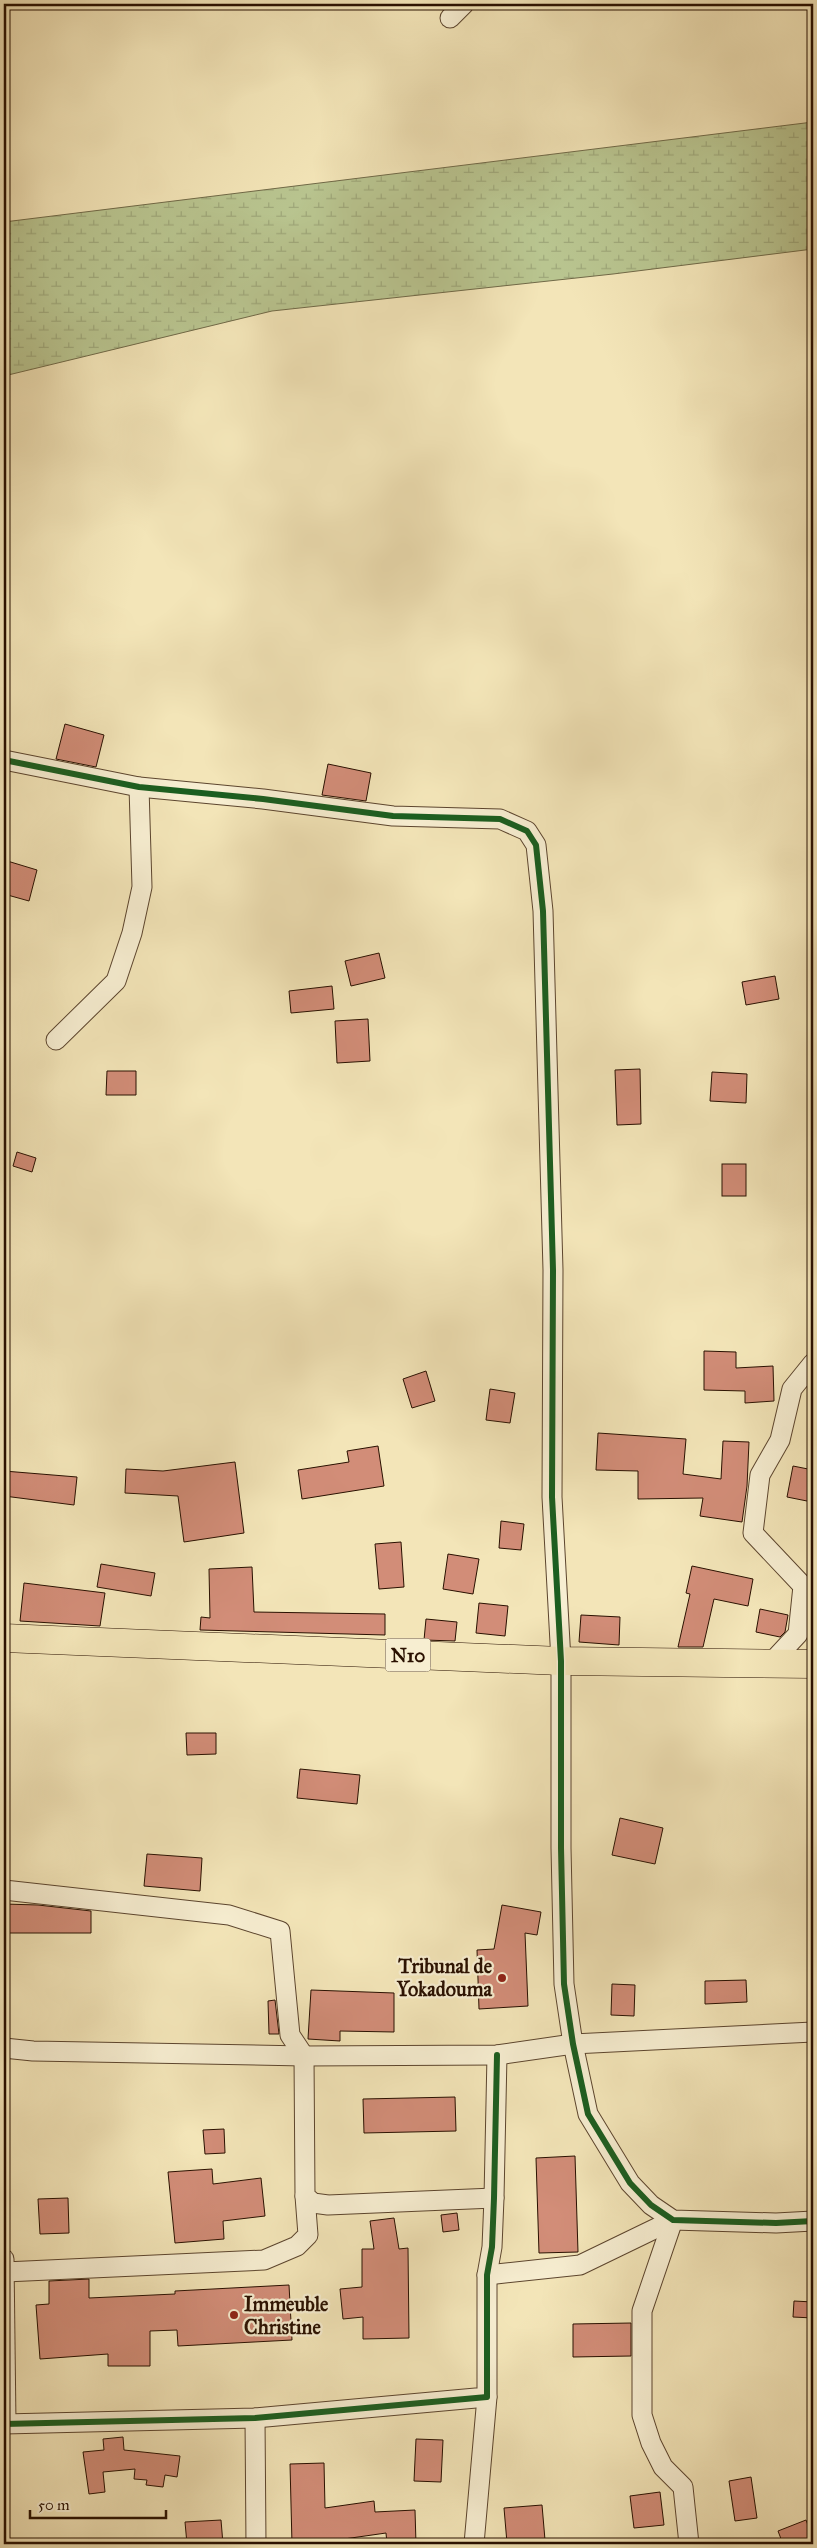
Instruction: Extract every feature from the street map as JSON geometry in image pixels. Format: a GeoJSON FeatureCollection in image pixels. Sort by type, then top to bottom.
{"type":"FeatureCollection","features":[{"type":"Feature","properties":{"kind":"highway","name":"N10"},"geometry":{"type":"LineString","coordinates":[[4,1638],[561,1661],[813,1664]]}},
{"type":"Feature","properties":{"kind":"street"},"geometry":{"type":"LineString","coordinates":[[450,18],[464,4]]}},
{"type":"Feature","properties":{"kind":"street"},"geometry":{"type":"LineString","coordinates":[[4,760],[140,787],[263,799],[393,816],[500,819],[527,832],[536,845],[541,876],[544,921],[553,1270],[552,1497],[561,1661],[561,1848],[564,1984],[573,2044],[588,2114],[630,2183],[651,2205],[672,2220]]}},
{"type":"Feature","properties":{"kind":"street"},"geometry":{"type":"LineString","coordinates":[[56,1040],[116,981],[130,941],[142,887],[140,787]]}},
{"type":"Feature","properties":{"kind":"street"},"geometry":{"type":"LineString","coordinates":[[771,1663],[798,1634],[803,1586],[753,1533],[760,1475],[780,1440],[792,1389],[813,1363]]}},
{"type":"Feature","properties":{"kind":"street"},"geometry":{"type":"LineString","coordinates":[[4,1890],[229,1915],[280,1931],[290,2035],[304,2056],[304,2196],[308,2235],[297,2246],[264,2260],[4,2265],[5,2424],[255,2418],[487,2397]]}},
{"type":"Feature","properties":{"kind":"street"},"geometry":{"type":"LineString","coordinates":[[4,2048],[33,2051],[304,2056],[496,2055],[573,2044],[813,2032]]}},
{"type":"Feature","properties":{"kind":"street"},"geometry":{"type":"LineString","coordinates":[[474,2544],[487,2397],[487,2275],[492,2247],[496,2055]]}},
{"type":"Feature","properties":{"kind":"street"},"geometry":{"type":"LineString","coordinates":[[304,2196],[313,2203],[328,2205],[494,2198]]}},
{"type":"Feature","properties":{"kind":"street"},"geometry":{"type":"LineString","coordinates":[[672,2220],[642,2311],[642,2415],[651,2443],[663,2466],[684,2487],[689,2544]]}},
{"type":"Feature","properties":{"kind":"street"},"geometry":{"type":"LineString","coordinates":[[487,2275],[580,2266],[672,2220],[776,2223],[813,2221]]}},
{"type":"Feature","properties":{"kind":"street"},"geometry":{"type":"LineString","coordinates":[[255,2418],[256,2544]]}},
{"type":"Feature","properties":{"kind":"green space"},"geometry":{"type":"Polygon","coordinates":[[[813,122],[813,249],[613,274],[272,311],[4,376],[4,222],[813,122]]]}},
{"type":"Feature","properties":{"kind":"building"},"geometry":{"type":"Polygon","coordinates":[[[65,724],[104,735],[96,767],[56,759],[65,724]]]}},
{"type":"Feature","properties":{"kind":"building"},"geometry":{"type":"Polygon","coordinates":[[[328,764],[371,773],[366,801],[322,795],[328,764]]]}},
{"type":"Feature","properties":{"kind":"building"},"geometry":{"type":"Polygon","coordinates":[[[4,860],[37,870],[29,901],[4,894],[4,860]]]}},
{"type":"Feature","properties":{"kind":"building"},"geometry":{"type":"Polygon","coordinates":[[[379,953],[385,978],[351,986],[345,961],[379,953]]]}},
{"type":"Feature","properties":{"kind":"building"},"geometry":{"type":"Polygon","coordinates":[[[775,976],[779,999],[746,1005],[742,982],[775,976]]]}},
{"type":"Feature","properties":{"kind":"building"},"geometry":{"type":"Polygon","coordinates":[[[332,986],[334,1009],[291,1013],[289,991],[332,986]]]}},
{"type":"Feature","properties":{"kind":"building"},"geometry":{"type":"Polygon","coordinates":[[[368,1019],[370,1061],[337,1063],[335,1021],[368,1019]]]}},
{"type":"Feature","properties":{"kind":"building"},"geometry":{"type":"Polygon","coordinates":[[[640,1069],[641,1124],[617,1125],[615,1070],[640,1069]]]}},
{"type":"Feature","properties":{"kind":"building"},"geometry":{"type":"Polygon","coordinates":[[[107,1071],[136,1071],[136,1095],[106,1095],[107,1071]]]}},
{"type":"Feature","properties":{"kind":"building"},"geometry":{"type":"Polygon","coordinates":[[[712,1072],[747,1074],[746,1103],[710,1101],[712,1072]]]}},
{"type":"Feature","properties":{"kind":"building"},"geometry":{"type":"Polygon","coordinates":[[[17,1152],[36,1158],[32,1172],[13,1166],[17,1152]]]}},
{"type":"Feature","properties":{"kind":"building"},"geometry":{"type":"Polygon","coordinates":[[[722,1164],[746,1164],[746,1196],[722,1196],[722,1164]]]}},
{"type":"Feature","properties":{"kind":"building"},"geometry":{"type":"Polygon","coordinates":[[[704,1351],[736,1352],[736,1368],[773,1366],[774,1401],[745,1403],[745,1391],[704,1390],[704,1351]]]}},
{"type":"Feature","properties":{"kind":"building"},"geometry":{"type":"Polygon","coordinates":[[[426,1371],[435,1401],[412,1408],[403,1379],[426,1371]]]}},
{"type":"Feature","properties":{"kind":"building"},"geometry":{"type":"Polygon","coordinates":[[[490,1389],[515,1393],[510,1423],[486,1420],[490,1389]]]}},
{"type":"Feature","properties":{"kind":"building"},"geometry":{"type":"Polygon","coordinates":[[[598,1433],[686,1439],[683,1474],[721,1479],[723,1441],[749,1442],[747,1486],[742,1522],[700,1516],[703,1498],[638,1499],[638,1471],[596,1470],[598,1433]]]}},
{"type":"Feature","properties":{"kind":"building"},"geometry":{"type":"Polygon","coordinates":[[[378,1446],[384,1486],[302,1499],[298,1470],[349,1462],[347,1451],[378,1446]]]}},
{"type":"Feature","properties":{"kind":"building"},"geometry":{"type":"Polygon","coordinates":[[[235,1462],[244,1533],[184,1542],[178,1496],[125,1493],[126,1469],[163,1471],[235,1462]]]}},
{"type":"Feature","properties":{"kind":"building"},"geometry":{"type":"Polygon","coordinates":[[[793,1466],[813,1470],[812,1502],[787,1497],[793,1466]]]}},
{"type":"Feature","properties":{"kind":"building"},"geometry":{"type":"Polygon","coordinates":[[[4,1471],[77,1477],[74,1505],[4,1496],[4,1471]]]}},
{"type":"Feature","properties":{"kind":"building"},"geometry":{"type":"Polygon","coordinates":[[[501,1521],[524,1524],[521,1550],[499,1548],[501,1521]]]}},
{"type":"Feature","properties":{"kind":"building"},"geometry":{"type":"Polygon","coordinates":[[[401,1542],[404,1587],[379,1589],[375,1544],[401,1542]]]}},
{"type":"Feature","properties":{"kind":"building"},"geometry":{"type":"Polygon","coordinates":[[[448,1554],[479,1559],[473,1594],[443,1589],[448,1554]]]}},
{"type":"Feature","properties":{"kind":"building"},"geometry":{"type":"Polygon","coordinates":[[[101,1564],[155,1573],[151,1596],[97,1587],[101,1564]]]}},
{"type":"Feature","properties":{"kind":"building"},"geometry":{"type":"Polygon","coordinates":[[[692,1566],[753,1579],[748,1606],[714,1599],[703,1647],[678,1647],[690,1594],[686,1593],[692,1566]]]}},
{"type":"Feature","properties":{"kind":"building"},"geometry":{"type":"Polygon","coordinates":[[[252,1567],[254,1612],[385,1614],[385,1635],[200,1630],[201,1617],[210,1618],[209,1569],[252,1567]]]}},
{"type":"Feature","properties":{"kind":"building"},"geometry":{"type":"Polygon","coordinates":[[[24,1583],[105,1593],[100,1626],[20,1621],[24,1583]]]}},
{"type":"Feature","properties":{"kind":"building"},"geometry":{"type":"Polygon","coordinates":[[[479,1603],[508,1606],[505,1636],[476,1633],[479,1603]]]}},
{"type":"Feature","properties":{"kind":"building"},"geometry":{"type":"Polygon","coordinates":[[[760,1609],[788,1615],[785,1632],[780,1637],[756,1632],[760,1609]]]}},
{"type":"Feature","properties":{"kind":"building"},"geometry":{"type":"Polygon","coordinates":[[[581,1615],[620,1617],[619,1645],[579,1642],[581,1615]]]}},
{"type":"Feature","properties":{"kind":"building"},"geometry":{"type":"Polygon","coordinates":[[[426,1619],[457,1622],[455,1641],[424,1640],[426,1619]]]}},
{"type":"Feature","properties":{"kind":"building"},"geometry":{"type":"Polygon","coordinates":[[[186,1733],[216,1733],[216,1754],[187,1755],[186,1733]]]}},
{"type":"Feature","properties":{"kind":"building"},"geometry":{"type":"Polygon","coordinates":[[[300,1769],[360,1775],[357,1804],[297,1798],[300,1769]]]}},
{"type":"Feature","properties":{"kind":"building"},"geometry":{"type":"Polygon","coordinates":[[[620,1818],[663,1828],[655,1864],[612,1855],[620,1818]]]}},
{"type":"Feature","properties":{"kind":"building"},"geometry":{"type":"Polygon","coordinates":[[[147,1854],[202,1858],[200,1891],[144,1886],[147,1854]]]}},
{"type":"Feature","properties":{"kind":"building"},"geometry":{"type":"Polygon","coordinates":[[[4,1904],[38,1905],[91,1911],[91,1933],[4,1933],[4,1904]]]}},
{"type":"Feature","properties":{"kind":"building","name":"Tribunal de Yokadouma"},"geometry":{"type":"Polygon","coordinates":[[[502,1905],[541,1912],[537,1935],[525,1933],[528,2006],[479,2009],[477,1950],[494,1949],[502,1905]]]}},
{"type":"Feature","properties":{"kind":"building"},"geometry":{"type":"Polygon","coordinates":[[[746,1980],[747,2002],[705,2004],[705,1981],[746,1980]]]}},
{"type":"Feature","properties":{"kind":"building"},"geometry":{"type":"Polygon","coordinates":[[[612,1984],[635,1985],[634,2016],[611,2015],[612,1984]]]}},
{"type":"Feature","properties":{"kind":"building"},"geometry":{"type":"Polygon","coordinates":[[[311,1990],[394,1993],[394,2032],[340,2031],[340,2041],[308,2039],[311,1990]]]}},
{"type":"Feature","properties":{"kind":"building"},"geometry":{"type":"Polygon","coordinates":[[[275,2000],[279,2034],[269,2034],[268,2001],[275,2000]]]}},
{"type":"Feature","properties":{"kind":"building"},"geometry":{"type":"Polygon","coordinates":[[[455,2097],[456,2131],[364,2133],[363,2099],[455,2097]]]}},
{"type":"Feature","properties":{"kind":"building"},"geometry":{"type":"Polygon","coordinates":[[[224,2129],[225,2153],[205,2154],[203,2130],[224,2129]]]}},
{"type":"Feature","properties":{"kind":"building"},"geometry":{"type":"Polygon","coordinates":[[[575,2156],[578,2252],[539,2253],[536,2158],[575,2156]]]}},
{"type":"Feature","properties":{"kind":"building"},"geometry":{"type":"Polygon","coordinates":[[[212,2169],[213,2184],[261,2178],[265,2216],[223,2221],[224,2239],[175,2243],[168,2172],[212,2169]]]}},
{"type":"Feature","properties":{"kind":"building"},"geometry":{"type":"Polygon","coordinates":[[[68,2198],[69,2233],[40,2234],[38,2199],[68,2198]]]}},
{"type":"Feature","properties":{"kind":"building"},"geometry":{"type":"Polygon","coordinates":[[[457,2213],[459,2230],[443,2232],[441,2215],[457,2213]]]}},
{"type":"Feature","properties":{"kind":"building"},"geometry":{"type":"Polygon","coordinates":[[[394,2218],[399,2249],[408,2248],[409,2338],[363,2339],[363,2317],[343,2319],[340,2289],[362,2287],[362,2249],[374,2249],[370,2221],[394,2218]]]}},
{"type":"Feature","properties":{"kind":"building"},"geometry":{"type":"Polygon","coordinates":[[[89,2279],[89,2298],[175,2294],[175,2291],[289,2285],[292,2340],[178,2346],[177,2330],[150,2331],[150,2366],[108,2366],[108,2354],[40,2359],[36,2305],[49,2304],[49,2281],[89,2279]]]}},
{"type":"Feature","properties":{"kind":"building"},"geometry":{"type":"Polygon","coordinates":[[[794,2301],[813,2302],[813,2318],[793,2317],[794,2301]]]}},
{"type":"Feature","properties":{"kind":"building"},"geometry":{"type":"Polygon","coordinates":[[[631,2323],[631,2356],[573,2357],[573,2324],[631,2323]]]}},
{"type":"Feature","properties":{"kind":"building"},"geometry":{"type":"Polygon","coordinates":[[[123,2437],[124,2450],[180,2456],[177,2477],[165,2475],[163,2487],[146,2485],[147,2480],[134,2479],[135,2469],[103,2472],[105,2492],[89,2494],[83,2452],[104,2450],[103,2439],[123,2437]]]}},
{"type":"Feature","properties":{"kind":"building"},"geometry":{"type":"Polygon","coordinates":[[[416,2439],[443,2440],[441,2482],[414,2481],[416,2439]]]}},
{"type":"Feature","properties":{"kind":"building"},"geometry":{"type":"Polygon","coordinates":[[[324,2463],[325,2508],[374,2501],[375,2512],[415,2510],[416,2544],[387,2544],[386,2533],[330,2541],[330,2544],[292,2544],[290,2464],[324,2463]]]}},
{"type":"Feature","properties":{"kind":"building"},"geometry":{"type":"Polygon","coordinates":[[[751,2477],[757,2518],[735,2521],[729,2481],[751,2477]]]}},
{"type":"Feature","properties":{"kind":"building"},"geometry":{"type":"Polygon","coordinates":[[[660,2492],[664,2525],[634,2528],[630,2496],[660,2492]]]}},
{"type":"Feature","properties":{"kind":"building"},"geometry":{"type":"Polygon","coordinates":[[[542,2505],[545,2540],[507,2543],[504,2508],[542,2505]]]}},
{"type":"Feature","properties":{"kind":"building"},"geometry":{"type":"Polygon","coordinates":[[[221,2520],[223,2544],[187,2544],[185,2522],[221,2520]]]}},
{"type":"Feature","properties":{"kind":"building"},"geometry":{"type":"Polygon","coordinates":[[[806,2520],[813,2538],[813,2544],[783,2544],[778,2531],[806,2520]]]}},
{"type":"Feature","properties":{"kind":"cycle path"},"geometry":{"type":"LineString","coordinates":[[4,760],[139,787],[263,799],[393,816],[500,819],[527,831],[536,845],[543,911],[553,1270],[552,1497],[561,1661],[561,1848],[564,1984],[573,2044],[588,2114],[630,2183],[651,2205],[673,2220],[776,2223],[813,2221]]}},
{"type":"Feature","properties":{"kind":"cycle path"},"geometry":{"type":"LineString","coordinates":[[4,2424],[255,2418],[487,2397],[487,2275],[492,2247],[497,2055]]}},
{"type":"Feature","properties":{"kind":"place","name":"Tribunal de Yokadouma"},"geometry":{"type":"Point","coordinates":[502,1978]}},
{"type":"Feature","properties":{"kind":"place","name":"Immeuble Christine"},"geometry":{"type":"Point","coordinates":[234,2315]}}]}
